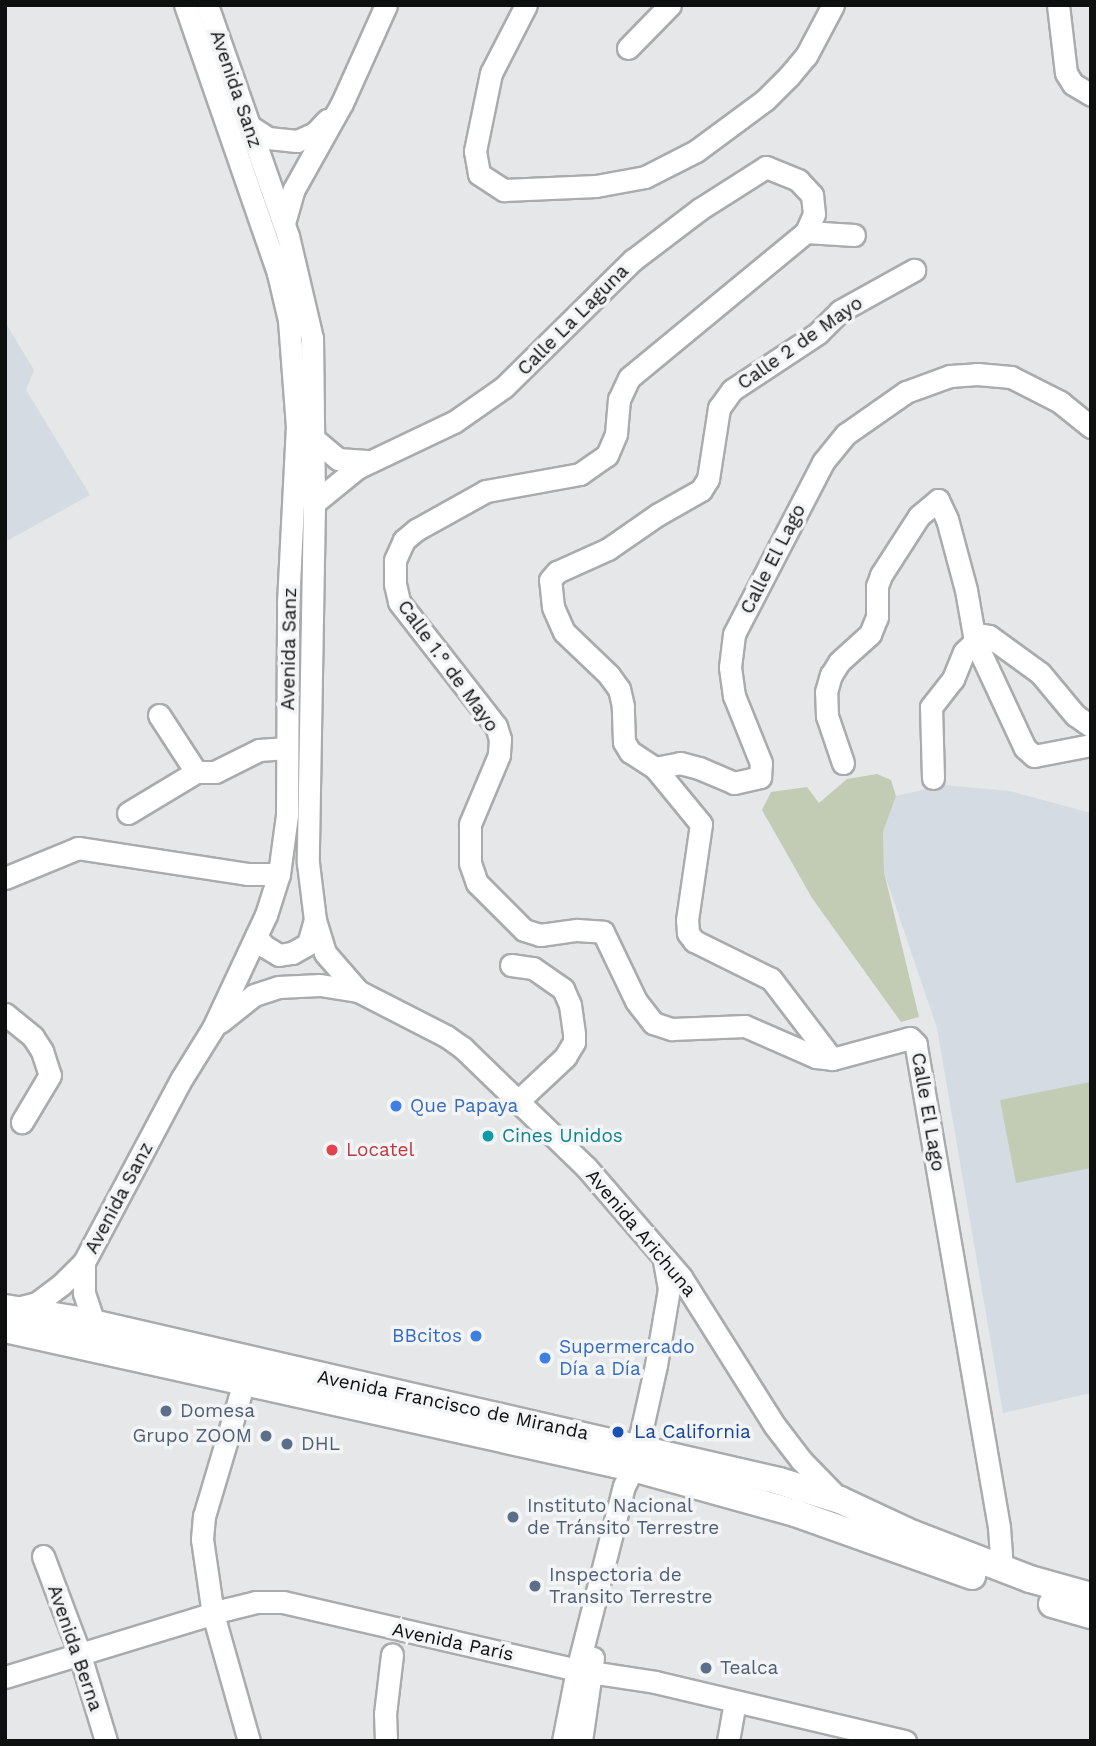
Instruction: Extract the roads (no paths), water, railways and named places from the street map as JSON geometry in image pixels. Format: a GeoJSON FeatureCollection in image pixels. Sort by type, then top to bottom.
{"type":"FeatureCollection","features":[{"type":"Feature","properties":{"kind":"main road","name":"Avenida Francisco de Miranda"},"geometry":{"type":"LineString","coordinates":[[7,1316],[43,1312],[93,1323],[635,1457],[1023,1595],[1091,1615]]}},
{"type":"Feature","properties":{"kind":"main road","name":"Avenida Francisco de Miranda"},"geometry":{"type":"LineString","coordinates":[[7,1316],[123,1354],[244,1382],[635,1457],[840,1500],[914,1534],[1002,1569],[1091,1596]]}},
{"type":"Feature","properties":{"kind":"street","name":"Avenida Sanz"},"geometry":{"type":"LineString","coordinates":[[84,1262],[182,1079],[213,1028],[256,936],[279,874],[287,815],[288,603],[297,427],[289,320],[274,263],[185,5]]}},
{"type":"Feature","properties":{"kind":"street","name":"Avenida Sanz"},"geometry":{"type":"LineString","coordinates":[[207,5],[284,223],[312,338],[314,503],[308,863],[315,920],[325,953],[358,991]]}},
{"type":"Feature","properties":{"kind":"street"},"geometry":{"type":"LineString","coordinates":[[284,223],[294,189],[342,103],[386,5]]}},
{"type":"Feature","properties":{"kind":"street"},"geometry":{"type":"LineString","coordinates":[[526,5],[491,73],[475,151],[479,174],[504,190],[597,186],[645,177],[696,151],[765,100],[789,76],[806,56],[833,5]]}},
{"type":"Feature","properties":{"kind":"street"},"geometry":{"type":"LineString","coordinates":[[628,48],[670,5]]}},
{"type":"Feature","properties":{"kind":"street"},"geometry":{"type":"LineString","coordinates":[[1058,5],[1066,73],[1073,84],[1091,95]]}},
{"type":"Feature","properties":{"kind":"street"},"geometry":{"type":"LineString","coordinates":[[248,125],[268,138],[297,141],[315,133],[342,103]]}},
{"type":"Feature","properties":{"kind":"street","name":"Calle La Laguna"},"geometry":{"type":"LineString","coordinates":[[314,503],[341,479],[372,461],[454,422],[504,387],[633,260],[700,209],[766,167],[798,180],[812,195],[814,214],[806,232]]}},
{"type":"Feature","properties":{"kind":"street"},"geometry":{"type":"LineString","coordinates":[[806,232],[854,234]]}},
{"type":"Feature","properties":{"kind":"street","name":"Calle 1.° de Mayo"},"geometry":{"type":"LineString","coordinates":[[806,232],[629,378],[619,399],[616,433],[607,455],[580,474],[486,491],[416,530],[404,540],[395,560],[395,584],[399,603],[496,726],[500,739],[499,755],[470,824],[468,844],[477,883],[524,930],[540,935],[577,930],[603,932],[636,1002],[653,1023],[672,1029],[745,1026],[816,1057],[832,1059]]}},
{"type":"Feature","properties":{"kind":"street","name":"Calle 2 de Mayo"},"geometry":{"type":"LineString","coordinates":[[655,768],[630,752],[624,742],[623,706],[619,689],[609,675],[564,632],[553,607],[550,580],[557,572],[608,549],[657,515],[701,491],[708,479],[719,408],[732,390],[818,333],[840,311],[914,270]]}},
{"type":"Feature","properties":{"kind":"street","name":"Calle El Lago"},"geometry":{"type":"LineString","coordinates":[[655,768],[680,763],[734,783],[760,777],[761,763],[734,696],[730,659],[734,634],[823,462],[846,434],[906,392],[950,376],[978,374],[1011,377],[1060,402],[1091,427]]}},
{"type":"Feature","properties":{"kind":"street","name":"Calle La Laguna"},"geometry":{"type":"LineString","coordinates":[[313,438],[338,459],[372,461]]}},
{"type":"Feature","properties":{"kind":"street"},"geometry":{"type":"LineString","coordinates":[[844,763],[827,716],[825,692],[831,675],[839,662],[870,634],[877,617],[877,586],[881,575],[919,516],[938,500],[947,519],[975,641],[1030,754],[1034,756],[1091,745]]}},
{"type":"Feature","properties":{"kind":"street"},"geometry":{"type":"LineString","coordinates":[[933,778],[931,708],[953,679],[964,652],[982,635],[989,635],[1040,673],[1075,715],[1091,726]]}},
{"type":"Feature","properties":{"kind":"street"},"geometry":{"type":"LineString","coordinates":[[159,715],[196,772]]}},
{"type":"Feature","properties":{"kind":"street"},"geometry":{"type":"LineString","coordinates":[[128,813],[196,772],[215,772],[259,750],[287,748]]}},
{"type":"Feature","properties":{"kind":"street"},"geometry":{"type":"LineString","coordinates":[[655,768],[701,824],[688,933],[701,946],[758,970],[771,979],[832,1059]]}},
{"type":"Feature","properties":{"kind":"street"},"geometry":{"type":"LineString","coordinates":[[5,878],[78,848],[247,874],[279,874]]}},
{"type":"Feature","properties":{"kind":"street"},"geometry":{"type":"LineString","coordinates":[[256,936],[264,946],[279,955],[292,953],[313,937],[315,920]]}},
{"type":"Feature","properties":{"kind":"street"},"geometry":{"type":"LineString","coordinates":[[511,965],[533,968],[563,989],[570,1005],[575,1035],[574,1042],[565,1056],[519,1100]]}},
{"type":"Feature","properties":{"kind":"street"},"geometry":{"type":"LineString","coordinates":[[213,1028],[243,1002],[265,990],[310,985],[358,991]]}},
{"type":"Feature","properties":{"kind":"street","name":"Avenida Arichuna"},"geometry":{"type":"LineString","coordinates":[[358,991],[446,1035],[519,1100],[586,1167],[697,1299],[775,1426],[802,1460],[840,1500]]}},
{"type":"Feature","properties":{"kind":"street"},"geometry":{"type":"LineString","coordinates":[[5,1014],[33,1037],[42,1051],[50,1075],[41,1096],[22,1122]]}},
{"type":"Feature","properties":{"kind":"street","name":"Calle El Lago"},"geometry":{"type":"LineString","coordinates":[[832,1059],[910,1038],[916,1044],[996,1514],[1002,1569]]}},
{"type":"Feature","properties":{"kind":"street"},"geometry":{"type":"LineString","coordinates":[[563,1741],[632,1488],[635,1457],[669,1289],[664,1258]]}},
{"type":"Feature","properties":{"kind":"street"},"geometry":{"type":"LineString","coordinates":[[7,1316],[37,1303],[84,1262]]}},
{"type":"Feature","properties":{"kind":"street"},"geometry":{"type":"LineString","coordinates":[[84,1262],[84,1293],[93,1323],[104,1342],[123,1354]]}},
{"type":"Feature","properties":{"kind":"street"},"geometry":{"type":"LineString","coordinates":[[244,1382],[204,1516],[202,1539],[214,1614],[249,1741]]}},
{"type":"Feature","properties":{"kind":"street","name":"Avenida Berna"},"geometry":{"type":"LineString","coordinates":[[43,1556],[79,1652],[106,1741]]}},
{"type":"Feature","properties":{"kind":"street","name":"Avenida París"},"geometry":{"type":"LineString","coordinates":[[5,1677],[79,1652],[256,1602],[283,1602],[584,1671],[655,1682],[892,1739]]}},
{"type":"Feature","properties":{"kind":"street"},"geometry":{"type":"LineString","coordinates":[[386,1741],[385,1714],[392,1654]]}},
{"type":"Feature","properties":{"kind":"street"},"geometry":{"type":"LineString","coordinates":[[581,1741],[584,1671]]}},
{"type":"Feature","properties":{"kind":"street"},"geometry":{"type":"LineString","coordinates":[[727,1741],[735,1702]]}},
{"type":"Feature","properties":{"kind":"place","name":"Que Papaya"},"geometry":{"type":"Point","coordinates":[396,1106]}},
{"type":"Feature","properties":{"kind":"place","name":"Cines Unidos"},"geometry":{"type":"Point","coordinates":[488,1136]}},
{"type":"Feature","properties":{"kind":"place","name":"Locatel"},"geometry":{"type":"Point","coordinates":[332,1150]}},
{"type":"Feature","properties":{"kind":"place","name":"BBcitos"},"geometry":{"type":"Point","coordinates":[476,1336]}},
{"type":"Feature","properties":{"kind":"place","name":"Supermercado Día a Día"},"geometry":{"type":"Point","coordinates":[545,1358]}},
{"type":"Feature","properties":{"kind":"place","name":"Domesa"},"geometry":{"type":"Point","coordinates":[166,1411]}},
{"type":"Feature","properties":{"kind":"place","name":"La California"},"geometry":{"type":"Point","coordinates":[618,1432]}},
{"type":"Feature","properties":{"kind":"place","name":"Grupo ZOOM"},"geometry":{"type":"Point","coordinates":[266,1436]}},
{"type":"Feature","properties":{"kind":"place","name":"DHL"},"geometry":{"type":"Point","coordinates":[287,1444]}},
{"type":"Feature","properties":{"kind":"place","name":"Instituto Nacional de Tránsito Terrestre"},"geometry":{"type":"Point","coordinates":[513,1517]}},
{"type":"Feature","properties":{"kind":"place","name":"Inspectoria de Transito Terrestre"},"geometry":{"type":"Point","coordinates":[535,1586]}},
{"type":"Feature","properties":{"kind":"place","name":"Tealca"},"geometry":{"type":"Point","coordinates":[706,1668]}}]}
